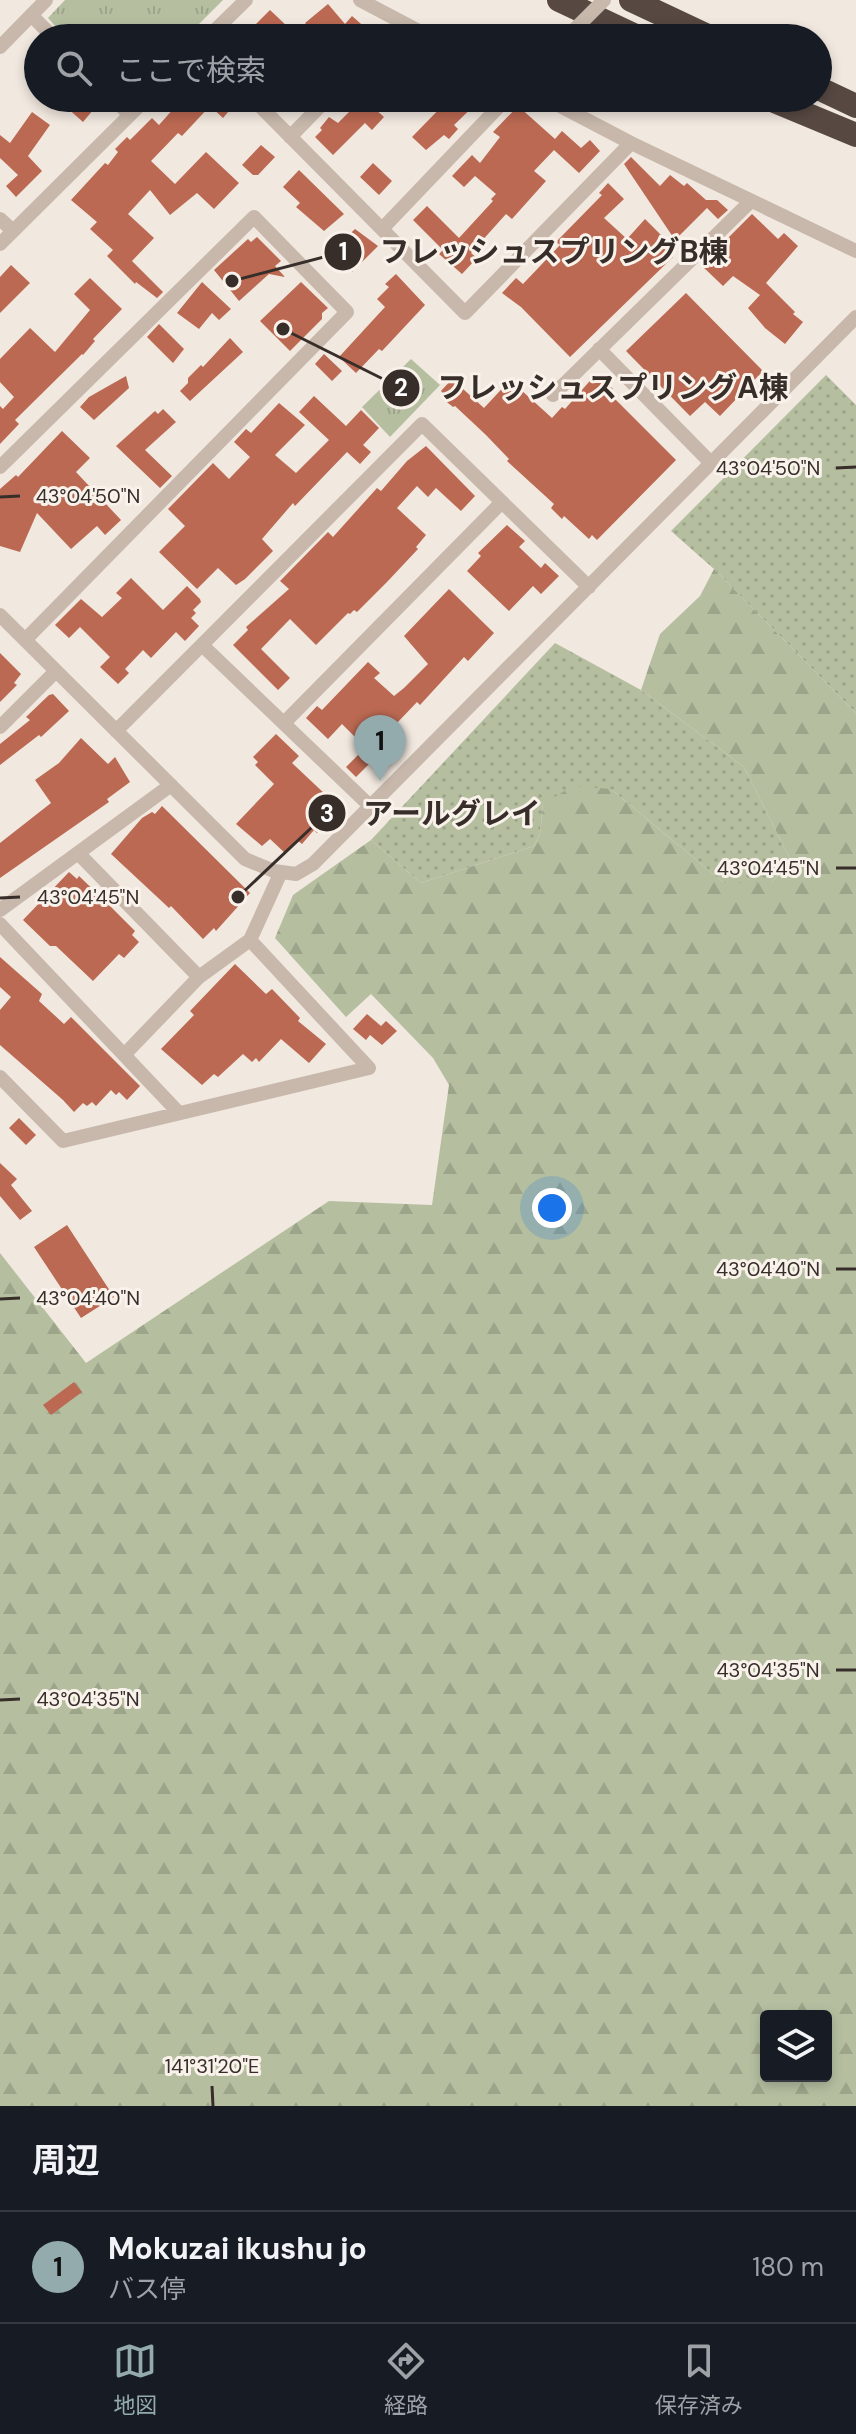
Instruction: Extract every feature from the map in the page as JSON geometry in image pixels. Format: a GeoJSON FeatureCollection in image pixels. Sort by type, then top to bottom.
{"type":"FeatureCollection","features":[{"type":"Feature","properties":{"kind":"highway"},"geometry":{"type":"LineString","coordinates":[[559,0],[610,24]]}},
{"type":"Feature","properties":{"kind":"highway"},"geometry":{"type":"LineString","coordinates":[[631,0],[682,24]]}},
{"type":"Feature","properties":{"kind":"highway"},"geometry":{"type":"LineString","coordinates":[[832,95],[856,106]]}},
{"type":"Feature","properties":{"kind":"highway"},"geometry":{"type":"LineString","coordinates":[[801,112],[856,135]]}},
{"type":"Feature","properties":{"kind":"street"},"geometry":{"type":"LineString","coordinates":[[0,47],[46,0]]}},
{"type":"Feature","properties":{"kind":"street"},"geometry":{"type":"LineString","coordinates":[[221,24],[246,0]]}},
{"type":"Feature","properties":{"kind":"street"},"geometry":{"type":"LineString","coordinates":[[360,0],[406,24]]}},
{"type":"Feature","properties":{"kind":"street"},"geometry":{"type":"LineString","coordinates":[[580,24],[604,0]]}},
{"type":"Feature","properties":{"kind":"street"},"geometry":{"type":"LineString","coordinates":[[31,15],[40,24]]}},
{"type":"Feature","properties":{"kind":"street"},"geometry":{"type":"LineString","coordinates":[[127,112],[130,115]]}},
{"type":"Feature","properties":{"kind":"street"},"geometry":{"type":"LineString","coordinates":[[0,244],[133,112]]}},
{"type":"Feature","properties":{"kind":"street"},"geometry":{"type":"LineString","coordinates":[[266,112],[465,313],[631,143]]}},
{"type":"Feature","properties":{"kind":"street"},"geometry":{"type":"LineString","coordinates":[[290,137],[314,112]]}},
{"type":"Feature","properties":{"kind":"street"},"geometry":{"type":"LineString","coordinates":[[382,229],[494,112]]}},
{"type":"Feature","properties":{"kind":"street"},"geometry":{"type":"LineString","coordinates":[[572,112],[856,251]]}},
{"type":"Feature","properties":{"kind":"street"},"geometry":{"type":"LineString","coordinates":[[553,395],[751,201]]}},
{"type":"Feature","properties":{"kind":"street"},"geometry":{"type":"LineString","coordinates":[[0,467],[254,217],[347,312],[25,640]]}},
{"type":"Feature","properties":{"kind":"street"},"geometry":{"type":"LineString","coordinates":[[0,219],[13,231]]}},
{"type":"Feature","properties":{"kind":"street"},"geometry":{"type":"LineString","coordinates":[[0,615],[245,859],[296,874],[313,864],[856,317]]}},
{"type":"Feature","properties":{"kind":"street"},"geometry":{"type":"LineString","coordinates":[[599,349],[711,463]]}},
{"type":"Feature","properties":{"kind":"street"},"geometry":{"type":"LineString","coordinates":[[116,731],[422,424],[589,587]]}},
{"type":"Feature","properties":{"kind":"street"},"geometry":{"type":"LineString","coordinates":[[284,723],[502,502]]}},
{"type":"Feature","properties":{"kind":"street"},"geometry":{"type":"LineString","coordinates":[[202,645],[370,806]]}},
{"type":"Feature","properties":{"kind":"street"},"geometry":{"type":"LineString","coordinates":[[0,727],[56,671]]}},
{"type":"Feature","properties":{"kind":"street"},"geometry":{"type":"LineString","coordinates":[[0,910],[171,785]]}},
{"type":"Feature","properties":{"kind":"street"},"geometry":{"type":"LineString","coordinates":[[78,853],[199,977]]}},
{"type":"Feature","properties":{"kind":"street"},"geometry":{"type":"LineString","coordinates":[[125,1054],[199,977],[250,940],[281,872]]}},
{"type":"Feature","properties":{"kind":"street"},"geometry":{"type":"LineString","coordinates":[[0,924],[179,1113]]}},
{"type":"Feature","properties":{"kind":"street"},"geometry":{"type":"LineString","coordinates":[[0,1077],[63,1141],[369,1068],[250,940]]}},
{"type":"Feature","properties":{"kind":"green space"},"geometry":{"type":"Polygon","coordinates":[[[65,0],[223,0],[199,24],[53,24],[48,18],[65,0]]]}},
{"type":"Feature","properties":{"kind":"green space"},"geometry":{"type":"Polygon","coordinates":[[[411,359],[440,385],[390,437],[362,407],[411,359]]]}},
{"type":"Feature","properties":{"kind":"green space"},"geometry":{"type":"Polygon","coordinates":[[[826,375],[856,405],[856,713],[714,569],[671,531],[826,375]]]}},
{"type":"Feature","properties":{"kind":"green space"},"geometry":{"type":"Polygon","coordinates":[[[714,569],[856,713],[856,2106],[0,2106],[0,1253],[86,1363],[329,1201],[432,1205],[449,1085],[433,1058],[371,994],[346,1017],[275,938],[293,895],[371,840],[421,883],[534,846],[540,834],[543,804],[573,786],[611,789],[724,883],[771,883],[791,861],[744,767],[641,690],[660,634],[700,596],[714,569]]]}},
{"type":"Feature","properties":{"kind":"green space"},"geometry":{"type":"Polygon","coordinates":[[[555,643],[641,690],[744,767],[791,861],[771,883],[724,883],[611,789],[543,804],[540,834],[534,846],[421,883],[371,840],[555,643]]]}},
{"type":"Feature","properties":{"kind":"building"},"geometry":{"type":"Polygon","coordinates":[[[328,4],[345,24],[306,24],[328,4]]]}},
{"type":"Feature","properties":{"kind":"building"},"geometry":{"type":"Polygon","coordinates":[[[270,10],[285,24],[256,24],[270,10]]]}},
{"type":"Feature","properties":{"kind":"building"},"geometry":{"type":"Polygon","coordinates":[[[352,16],[361,24],[345,24],[352,16]]]}},
{"type":"Feature","properties":{"kind":"building"},"geometry":{"type":"Polygon","coordinates":[[[32,112],[50,125],[28,156],[42,171],[16,197],[6,186],[18,175],[0,158],[0,135],[10,143],[32,112]]]}},
{"type":"Feature","properties":{"kind":"building"},"geometry":{"type":"Polygon","coordinates":[[[72,112],[91,112],[83,122],[72,112]]]}},
{"type":"Feature","properties":{"kind":"building"},"geometry":{"type":"Polygon","coordinates":[[[171,112],[204,112],[182,136],[178,133],[151,161],[175,184],[206,152],[239,183],[214,209],[197,193],[170,215],[150,190],[128,214],[154,238],[132,261],[163,292],[157,298],[135,284],[107,256],[113,250],[90,229],[97,222],[71,200],[105,163],[108,165],[118,152],[115,149],[127,137],[130,140],[152,118],[159,125],[171,112]]]}},
{"type":"Feature","properties":{"kind":"building"},"geometry":{"type":"Polygon","coordinates":[[[349,112],[378,112],[384,117],[372,130],[365,123],[333,155],[315,137],[329,117],[338,123],[349,112]]]}},
{"type":"Feature","properties":{"kind":"building"},"geometry":{"type":"Polygon","coordinates":[[[436,112],[467,112],[454,125],[458,129],[449,139],[444,135],[426,150],[412,137],[436,112]]]}},
{"type":"Feature","properties":{"kind":"building"},"geometry":{"type":"Polygon","coordinates":[[[512,112],[525,112],[555,139],[562,131],[581,148],[590,140],[600,151],[579,173],[554,150],[534,171],[546,181],[512,219],[506,214],[471,253],[477,258],[462,274],[439,254],[443,250],[413,220],[427,206],[459,238],[493,201],[491,199],[496,194],[475,176],[464,187],[452,176],[472,155],[480,163],[500,137],[493,132],[512,112]]]}},
{"type":"Feature","properties":{"kind":"building"},"geometry":{"type":"Polygon","coordinates":[[[261,145],[275,157],[258,175],[253,175],[242,165],[261,145]]]}},
{"type":"Feature","properties":{"kind":"building"},"geometry":{"type":"Polygon","coordinates":[[[631,157],[660,186],[670,175],[684,186],[687,183],[706,200],[717,200],[728,210],[718,219],[707,208],[675,240],[624,164],[631,157]]]}},
{"type":"Feature","properties":{"kind":"building"},"geometry":{"type":"Polygon","coordinates":[[[373,163],[392,181],[379,195],[360,177],[373,163]]]}},
{"type":"Feature","properties":{"kind":"building"},"geometry":{"type":"Polygon","coordinates":[[[299,170],[344,214],[324,231],[296,207],[300,203],[283,187],[299,170]]]}},
{"type":"Feature","properties":{"kind":"building"},"geometry":{"type":"Polygon","coordinates":[[[608,183],[624,199],[604,218],[627,239],[645,219],[670,244],[665,250],[673,257],[570,357],[521,307],[502,293],[516,278],[523,284],[560,245],[556,242],[602,195],[599,193],[608,183]]]}},
{"type":"Feature","properties":{"kind":"building"},"geometry":{"type":"Polygon","coordinates":[[[752,214],[778,239],[784,233],[798,246],[766,283],[803,322],[785,344],[765,328],[748,308],[760,295],[733,276],[723,286],[701,265],[752,214]]]}},
{"type":"Feature","properties":{"kind":"building"},"geometry":{"type":"Polygon","coordinates":[[[355,229],[378,246],[352,272],[343,263],[349,256],[338,245],[355,229]]]}},
{"type":"Feature","properties":{"kind":"building"},"geometry":{"type":"Polygon","coordinates":[[[257,237],[281,261],[275,266],[285,277],[269,274],[239,301],[214,270],[248,239],[251,242],[257,237]]]}},
{"type":"Feature","properties":{"kind":"building"},"geometry":{"type":"Polygon","coordinates":[[[11,265],[30,283],[0,313],[0,277],[11,265]]]}},
{"type":"Feature","properties":{"kind":"building"},"geometry":{"type":"Polygon","coordinates":[[[396,274],[425,305],[382,351],[379,349],[356,373],[339,357],[385,307],[377,299],[389,287],[385,284],[396,274]]]}},
{"type":"Feature","properties":{"kind":"building"},"geometry":{"type":"Polygon","coordinates":[[[90,278],[122,309],[93,339],[95,341],[83,355],[15,420],[19,424],[0,444],[0,406],[3,409],[14,397],[0,382],[0,359],[30,328],[55,352],[90,310],[74,294],[90,278]]]}},
{"type":"Feature","properties":{"kind":"building"},"geometry":{"type":"Polygon","coordinates":[[[202,282],[231,309],[219,320],[212,313],[199,329],[177,313],[202,282]]]}},
{"type":"Feature","properties":{"kind":"building"},"geometry":{"type":"Polygon","coordinates":[[[301,282],[328,308],[322,313],[322,319],[290,351],[260,321],[301,282]]]}},
{"type":"Feature","properties":{"kind":"building"},"geometry":{"type":"Polygon","coordinates":[[[686,293],[763,371],[720,416],[705,402],[690,416],[626,351],[686,293]]]}},
{"type":"Feature","properties":{"kind":"building"},"geometry":{"type":"Polygon","coordinates":[[[159,324],[184,349],[173,363],[147,337],[159,324]]]}},
{"type":"Feature","properties":{"kind":"building"},"geometry":{"type":"Polygon","coordinates":[[[230,338],[243,352],[190,401],[180,391],[188,383],[188,378],[230,338]]]}},
{"type":"Feature","properties":{"kind":"building"},"geometry":{"type":"Polygon","coordinates":[[[324,354],[342,371],[332,381],[315,364],[324,354]]]}},
{"type":"Feature","properties":{"kind":"building"},"geometry":{"type":"Polygon","coordinates":[[[596,374],[613,389],[609,393],[676,460],[597,540],[592,535],[589,539],[564,516],[562,519],[551,508],[554,504],[507,461],[509,459],[486,435],[443,399],[446,396],[441,391],[452,379],[484,408],[510,380],[552,418],[562,407],[565,409],[596,374]]]}},
{"type":"Feature","properties":{"kind":"building"},"geometry":{"type":"Polygon","coordinates":[[[126,376],[129,388],[94,420],[80,407],[89,397],[126,376]]]}},
{"type":"Feature","properties":{"kind":"building"},"geometry":{"type":"Polygon","coordinates":[[[314,396],[346,426],[361,410],[379,428],[363,445],[371,452],[360,464],[347,452],[295,506],[293,503],[262,539],[273,551],[245,579],[236,585],[218,568],[197,589],[159,552],[185,526],[168,509],[213,463],[229,479],[250,457],[234,442],[246,429],[251,433],[279,403],[305,425],[275,455],[296,473],[329,440],[299,412],[314,396]]]}},
{"type":"Feature","properties":{"kind":"building"},"geometry":{"type":"Polygon","coordinates":[[[163,409],[176,422],[145,450],[172,476],[160,488],[116,446],[155,411],[158,414],[163,409]]]}},
{"type":"Feature","properties":{"kind":"building"},"geometry":{"type":"Polygon","coordinates":[[[62,431],[90,458],[76,472],[121,520],[105,535],[97,526],[71,549],[37,513],[20,552],[0,546],[0,489],[16,475],[18,477],[62,431]]]}},
{"type":"Feature","properties":{"kind":"building"},"geometry":{"type":"Polygon","coordinates":[[[426,446],[475,496],[461,511],[436,488],[428,497],[417,486],[397,508],[426,535],[416,547],[418,549],[387,582],[357,612],[348,613],[316,645],[290,619],[261,649],[290,678],[278,690],[233,645],[248,630],[246,627],[289,589],[280,581],[328,532],[333,537],[377,488],[381,491],[407,461],[426,446]]]}},
{"type":"Feature","properties":{"kind":"building"},"geometry":{"type":"Polygon","coordinates":[[[507,525],[525,541],[519,547],[541,568],[545,563],[559,576],[541,594],[533,586],[509,611],[467,571],[481,556],[478,553],[507,525]]]}},
{"type":"Feature","properties":{"kind":"building"},"geometry":{"type":"Polygon","coordinates":[[[131,578],[163,610],[187,586],[201,602],[193,610],[196,613],[191,618],[199,626],[185,641],[176,632],[151,658],[143,650],[125,669],[129,673],[118,684],[100,667],[110,657],[80,627],[69,638],[55,625],[81,599],[102,617],[122,598],[116,593],[131,578]]]}},
{"type":"Feature","properties":{"kind":"building"},"geometry":{"type":"Polygon","coordinates":[[[449,589],[494,633],[468,661],[464,657],[420,705],[417,702],[368,750],[342,724],[328,739],[306,718],[317,706],[322,710],[368,662],[380,673],[374,678],[394,696],[428,664],[404,636],[449,589]]]}},
{"type":"Feature","properties":{"kind":"building"},"geometry":{"type":"Polygon","coordinates":[[[0,653],[21,674],[14,683],[17,685],[0,702],[0,653]]]}},
{"type":"Feature","properties":{"kind":"building"},"geometry":{"type":"Polygon","coordinates":[[[53,694],[69,711],[41,737],[39,735],[0,765],[0,744],[30,720],[26,717],[53,694]]]}},
{"type":"Feature","properties":{"kind":"building"},"geometry":{"type":"Polygon","coordinates":[[[276,734],[299,756],[292,763],[326,795],[324,797],[338,811],[317,833],[314,830],[302,844],[297,840],[285,853],[270,839],[262,846],[236,824],[274,784],[255,765],[258,762],[253,757],[276,734]]]}},
{"type":"Feature","properties":{"kind":"building"},"geometry":{"type":"Polygon","coordinates":[[[81,738],[108,764],[115,757],[130,782],[107,799],[109,802],[0,878],[0,843],[51,803],[35,780],[59,763],[81,738]]]}},
{"type":"Feature","properties":{"kind":"building"},"geometry":{"type":"Polygon","coordinates":[[[363,750],[373,760],[356,777],[346,767],[363,750]]]}},
{"type":"Feature","properties":{"kind":"building"},"geometry":{"type":"Polygon","coordinates":[[[162,806],[250,893],[216,931],[214,928],[203,939],[171,906],[169,908],[111,854],[142,818],[152,812],[155,814],[162,806]]]}},
{"type":"Feature","properties":{"kind":"building"},"geometry":{"type":"Polygon","coordinates":[[[69,872],[77,879],[79,876],[135,931],[132,935],[139,942],[124,958],[119,954],[93,981],[23,920],[69,872]]]}},
{"type":"Feature","properties":{"kind":"building"},"geometry":{"type":"Polygon","coordinates":[[[0,957],[42,994],[39,1001],[64,1024],[71,1017],[140,1086],[127,1100],[119,1092],[116,1095],[111,1090],[96,1106],[92,1102],[87,1106],[83,1103],[74,1112],[0,1045],[0,1010],[11,997],[0,987],[0,957]]]}},
{"type":"Feature","properties":{"kind":"building"},"geometry":{"type":"Polygon","coordinates":[[[235,964],[266,994],[272,989],[300,1018],[298,1021],[326,1044],[309,1063],[281,1039],[259,1062],[256,1058],[252,1062],[243,1054],[218,1077],[214,1074],[202,1085],[161,1049],[194,1015],[190,1011],[235,964]]]}},
{"type":"Feature","properties":{"kind":"building"},"geometry":{"type":"Polygon","coordinates":[[[367,1014],[381,1026],[386,1021],[397,1031],[382,1045],[370,1035],[366,1040],[353,1029],[367,1014]]]}},
{"type":"Feature","properties":{"kind":"building"},"geometry":{"type":"Polygon","coordinates":[[[19,1118],[36,1135],[26,1145],[9,1128],[19,1118]]]}},
{"type":"Feature","properties":{"kind":"building"},"geometry":{"type":"Polygon","coordinates":[[[0,1163],[17,1179],[11,1185],[32,1211],[20,1220],[0,1196],[0,1163]]]}},
{"type":"Feature","properties":{"kind":"building"},"geometry":{"type":"Polygon","coordinates":[[[67,1225],[114,1297],[81,1318],[34,1247],[67,1225]]]}},
{"type":"Feature","properties":{"kind":"building"},"geometry":{"type":"Polygon","coordinates":[[[74,1382],[82,1392],[51,1415],[43,1405],[74,1382]]]}},
{"type":"Feature","properties":{"kind":"place","name":"フレッシュスプリングB棟"},"geometry":{"type":"Point","coordinates":[232,281]}},
{"type":"Feature","properties":{"kind":"place","name":"フレッシュスプリングA棟"},"geometry":{"type":"Point","coordinates":[283,329]}},
{"type":"Feature","properties":{"kind":"place","name":"Mokuzai ikushu jo"},"geometry":{"type":"Point","coordinates":[380,781]}},
{"type":"Feature","properties":{"kind":"place","name":"アールグレイ"},"geometry":{"type":"Point","coordinates":[238,897]}}]}
